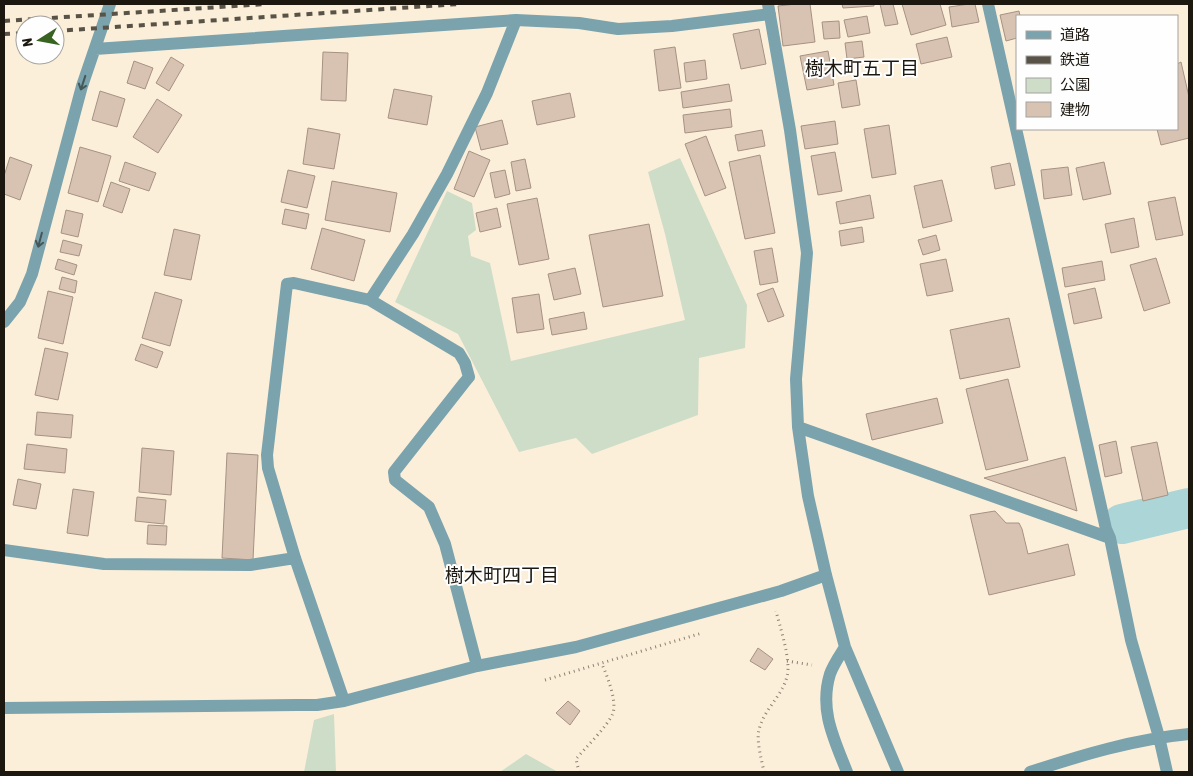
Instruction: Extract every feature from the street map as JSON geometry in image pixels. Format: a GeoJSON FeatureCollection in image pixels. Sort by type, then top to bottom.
{"type":"FeatureCollection","features":[{"type":"Feature","properties":{"kind":"street"},"geometry":{"type":"LineString","coordinates":[[4,322],[20,302],[32,274],[64,148],[82,86],[110,4]]}},
{"type":"Feature","properties":{"kind":"street"},"geometry":{"type":"LineString","coordinates":[[988,4],[1016,129]]}},
{"type":"Feature","properties":{"kind":"street"},"geometry":{"type":"LineString","coordinates":[[94,49],[516,20],[580,24],[618,29],[672,26],[769,9],[790,130],[807,253],[796,379],[798,427],[808,496],[845,647],[898,772]]}},
{"type":"Feature","properties":{"kind":"street"},"geometry":{"type":"LineString","coordinates":[[370,300],[413,234],[447,174],[487,94],[516,20]]}},
{"type":"Feature","properties":{"kind":"street"},"geometry":{"type":"LineString","coordinates":[[1016,130],[1106,529],[1110,538],[1131,640],[1167,772]]}},
{"type":"Feature","properties":{"kind":"street"},"geometry":{"type":"LineString","coordinates":[[344,701],[295,558],[268,468],[267,455],[287,284],[294,283],[370,300],[459,353],[465,363],[469,377],[394,472],[395,480],[429,507],[445,544],[477,666]]}},
{"type":"Feature","properties":{"kind":"street"},"geometry":{"type":"LineString","coordinates":[[798,427],[1110,538]]}},
{"type":"Feature","properties":{"kind":"street"},"geometry":{"type":"LineString","coordinates":[[4,550],[104,564],[250,565],[295,558]]}},
{"type":"Feature","properties":{"kind":"street"},"geometry":{"type":"LineString","coordinates":[[4,708],[317,705],[344,701],[477,666],[576,647],[781,591],[826,575]]}},
{"type":"Feature","properties":{"kind":"street"},"geometry":{"type":"LineString","coordinates":[[845,647],[830,673],[825,700],[831,732],[847,772]]}},
{"type":"Feature","properties":{"kind":"street"},"geometry":{"type":"LineString","coordinates":[[1030,772],[1085,754],[1159,737],[1189,734]]}},
{"type":"Feature","properties":{"kind":"path"},"geometry":{"type":"LineString","coordinates":[[764,772],[758,731],[766,714],[784,686],[788,668],[783,636],[776,611]]}},
{"type":"Feature","properties":{"kind":"path"},"geometry":{"type":"LineString","coordinates":[[545,680],[620,658]]}},
{"type":"Feature","properties":{"kind":"path"},"geometry":{"type":"LineString","coordinates":[[787,661],[812,665]]}},
{"type":"Feature","properties":{"kind":"path"},"geometry":{"type":"LineString","coordinates":[[579,772],[576,759],[603,728],[613,712],[612,691],[602,664]]}},
{"type":"Feature","properties":{"kind":"green space"},"geometry":{"type":"Polygon","coordinates":[[[680,158],[747,305],[745,348],[699,358],[698,415],[592,454],[576,438],[519,452],[458,334],[395,302],[447,191],[472,203],[476,230],[468,236],[471,256],[490,263],[511,361],[685,320],[648,172],[680,158]]]}},
{"type":"Feature","properties":{"kind":"green space"},"geometry":{"type":"Polygon","coordinates":[[[334,714],[336,772],[304,772],[314,720],[334,714]]]}},
{"type":"Feature","properties":{"kind":"green space"},"geometry":{"type":"Polygon","coordinates":[[[526,754],[558,772],[500,772],[526,754]]]}},
{"type":"Feature","properties":{"kind":"building"},"geometry":{"type":"Polygon","coordinates":[[[810,4],[815,42],[783,46],[778,6],[810,4]]]}},
{"type":"Feature","properties":{"kind":"building"},"geometry":{"type":"Polygon","coordinates":[[[842,4],[874,4],[874,6],[843,8],[842,4]]]}},
{"type":"Feature","properties":{"kind":"building"},"geometry":{"type":"Polygon","coordinates":[[[880,4],[893,4],[898,24],[885,26],[880,4]]]}},
{"type":"Feature","properties":{"kind":"building"},"geometry":{"type":"Polygon","coordinates":[[[902,4],[940,4],[946,25],[911,35],[902,4]]]}},
{"type":"Feature","properties":{"kind":"building"},"geometry":{"type":"Polygon","coordinates":[[[975,4],[979,22],[952,27],[949,7],[975,4]]]}},
{"type":"Feature","properties":{"kind":"building"},"geometry":{"type":"Polygon","coordinates":[[[1019,11],[1020,15],[1016,15],[1016,38],[1006,41],[1000,15],[1019,11]]]}},
{"type":"Feature","properties":{"kind":"building"},"geometry":{"type":"Polygon","coordinates":[[[867,16],[870,33],[848,37],[844,20],[867,16]]]}},
{"type":"Feature","properties":{"kind":"building"},"geometry":{"type":"Polygon","coordinates":[[[839,21],[840,38],[824,39],[822,22],[839,21]]]}},
{"type":"Feature","properties":{"kind":"building"},"geometry":{"type":"Polygon","coordinates":[[[759,29],[766,64],[741,69],[733,34],[759,29]]]}},
{"type":"Feature","properties":{"kind":"building"},"geometry":{"type":"Polygon","coordinates":[[[947,37],[952,57],[921,64],[916,44],[947,37]]]}},
{"type":"Feature","properties":{"kind":"building"},"geometry":{"type":"Polygon","coordinates":[[[862,41],[864,57],[847,59],[845,43],[862,41]]]}},
{"type":"Feature","properties":{"kind":"building"},"geometry":{"type":"Polygon","coordinates":[[[675,47],[681,88],[659,91],[654,50],[675,47]]]}},
{"type":"Feature","properties":{"kind":"building"},"geometry":{"type":"Polygon","coordinates":[[[828,51],[834,85],[807,90],[800,56],[828,51]]]}},
{"type":"Feature","properties":{"kind":"building"},"geometry":{"type":"Polygon","coordinates":[[[323,52],[348,53],[346,101],[321,100],[323,52]]]}},
{"type":"Feature","properties":{"kind":"building"},"geometry":{"type":"Polygon","coordinates":[[[171,57],[184,65],[169,91],[156,83],[171,57]]]}},
{"type":"Feature","properties":{"kind":"building"},"geometry":{"type":"Polygon","coordinates":[[[705,60],[707,79],[686,82],[684,63],[705,60]]]}},
{"type":"Feature","properties":{"kind":"building"},"geometry":{"type":"Polygon","coordinates":[[[134,61],[153,68],[145,89],[127,83],[134,61]]]}},
{"type":"Feature","properties":{"kind":"building"},"geometry":{"type":"Polygon","coordinates":[[[1181,62],[1189,97],[1189,138],[1161,145],[1157,130],[1178,130],[1178,64],[1181,62]]]}},
{"type":"Feature","properties":{"kind":"building"},"geometry":{"type":"Polygon","coordinates":[[[856,80],[860,105],[842,108],[838,83],[856,80]]]}},
{"type":"Feature","properties":{"kind":"building"},"geometry":{"type":"Polygon","coordinates":[[[729,84],[732,101],[683,108],[681,92],[729,84]]]}},
{"type":"Feature","properties":{"kind":"building"},"geometry":{"type":"Polygon","coordinates":[[[394,89],[432,96],[427,125],[388,118],[394,89]]]}},
{"type":"Feature","properties":{"kind":"building"},"geometry":{"type":"Polygon","coordinates":[[[100,91],[125,99],[117,127],[92,120],[100,91]]]}},
{"type":"Feature","properties":{"kind":"building"},"geometry":{"type":"Polygon","coordinates":[[[570,93],[575,117],[537,125],[532,101],[570,93]]]}},
{"type":"Feature","properties":{"kind":"building"},"geometry":{"type":"Polygon","coordinates":[[[157,99],[182,115],[158,153],[133,137],[157,99]]]}},
{"type":"Feature","properties":{"kind":"building"},"geometry":{"type":"Polygon","coordinates":[[[730,109],[732,127],[685,133],[683,115],[730,109]]]}},
{"type":"Feature","properties":{"kind":"building"},"geometry":{"type":"Polygon","coordinates":[[[502,120],[508,144],[481,150],[475,127],[502,120]]]}},
{"type":"Feature","properties":{"kind":"building"},"geometry":{"type":"Polygon","coordinates":[[[835,121],[838,144],[805,149],[801,126],[835,121]]]}},
{"type":"Feature","properties":{"kind":"building"},"geometry":{"type":"Polygon","coordinates":[[[889,125],[896,174],[872,178],[864,129],[889,125]]]}},
{"type":"Feature","properties":{"kind":"building"},"geometry":{"type":"Polygon","coordinates":[[[308,128],[340,134],[334,169],[303,164],[308,128]]]}},
{"type":"Feature","properties":{"kind":"building"},"geometry":{"type":"Polygon","coordinates":[[[762,130],[765,146],[738,151],[735,135],[762,130]]]}},
{"type":"Feature","properties":{"kind":"building"},"geometry":{"type":"Polygon","coordinates":[[[706,136],[726,188],[705,196],[685,144],[706,136]]]}},
{"type":"Feature","properties":{"kind":"building"},"geometry":{"type":"Polygon","coordinates":[[[80,147],[111,156],[98,202],[68,193],[80,147]]]}},
{"type":"Feature","properties":{"kind":"building"},"geometry":{"type":"Polygon","coordinates":[[[469,151],[490,160],[474,197],[454,189],[469,151]]]}},
{"type":"Feature","properties":{"kind":"building"},"geometry":{"type":"Polygon","coordinates":[[[835,152],[842,191],[818,195],[811,156],[835,152]]]}},
{"type":"Feature","properties":{"kind":"building"},"geometry":{"type":"Polygon","coordinates":[[[760,155],[775,233],[745,239],[729,162],[760,155]]]}},
{"type":"Feature","properties":{"kind":"building"},"geometry":{"type":"Polygon","coordinates":[[[10,157],[32,165],[20,200],[4,194],[4,176],[10,157]]]}},
{"type":"Feature","properties":{"kind":"building"},"geometry":{"type":"Polygon","coordinates":[[[525,159],[531,188],[516,191],[511,162],[525,159]]]}},
{"type":"Feature","properties":{"kind":"building"},"geometry":{"type":"Polygon","coordinates":[[[125,162],[156,173],[149,191],[119,181],[125,162]]]}},
{"type":"Feature","properties":{"kind":"building"},"geometry":{"type":"Polygon","coordinates":[[[1104,162],[1111,194],[1083,200],[1076,168],[1104,162]]]}},
{"type":"Feature","properties":{"kind":"building"},"geometry":{"type":"Polygon","coordinates":[[[1010,163],[1015,185],[995,189],[991,167],[1010,163]]]}},
{"type":"Feature","properties":{"kind":"building"},"geometry":{"type":"Polygon","coordinates":[[[1068,167],[1072,195],[1044,199],[1041,170],[1068,167]]]}},
{"type":"Feature","properties":{"kind":"building"},"geometry":{"type":"Polygon","coordinates":[[[288,170],[315,176],[307,208],[281,202],[288,170]]]}},
{"type":"Feature","properties":{"kind":"building"},"geometry":{"type":"Polygon","coordinates":[[[505,170],[510,194],[495,198],[490,173],[505,170]]]}},
{"type":"Feature","properties":{"kind":"building"},"geometry":{"type":"Polygon","coordinates":[[[942,180],[952,221],[923,228],[914,186],[942,180]]]}},
{"type":"Feature","properties":{"kind":"building"},"geometry":{"type":"Polygon","coordinates":[[[332,181],[397,193],[390,232],[325,220],[332,181]]]}},
{"type":"Feature","properties":{"kind":"building"},"geometry":{"type":"Polygon","coordinates":[[[111,182],[130,189],[122,213],[103,206],[111,182]]]}},
{"type":"Feature","properties":{"kind":"building"},"geometry":{"type":"Polygon","coordinates":[[[870,195],[874,218],[840,224],[836,202],[870,195]]]}},
{"type":"Feature","properties":{"kind":"building"},"geometry":{"type":"Polygon","coordinates":[[[1175,197],[1183,235],[1156,240],[1148,202],[1175,197]]]}},
{"type":"Feature","properties":{"kind":"building"},"geometry":{"type":"Polygon","coordinates":[[[537,198],[549,259],[519,265],[507,204],[537,198]]]}},
{"type":"Feature","properties":{"kind":"building"},"geometry":{"type":"Polygon","coordinates":[[[497,208],[501,227],[480,232],[476,213],[497,208]]]}},
{"type":"Feature","properties":{"kind":"building"},"geometry":{"type":"Polygon","coordinates":[[[285,209],[309,214],[306,229],[282,224],[285,209]]]}},
{"type":"Feature","properties":{"kind":"building"},"geometry":{"type":"Polygon","coordinates":[[[66,210],[83,214],[78,237],[61,233],[66,210]]]}},
{"type":"Feature","properties":{"kind":"building"},"geometry":{"type":"Polygon","coordinates":[[[1134,218],[1139,247],[1111,253],[1105,224],[1134,218]]]}},
{"type":"Feature","properties":{"kind":"building"},"geometry":{"type":"Polygon","coordinates":[[[649,224],[663,296],[603,307],[589,235],[649,224]]]}},
{"type":"Feature","properties":{"kind":"building"},"geometry":{"type":"Polygon","coordinates":[[[862,227],[864,242],[841,246],[839,231],[862,227]]]}},
{"type":"Feature","properties":{"kind":"building"},"geometry":{"type":"Polygon","coordinates":[[[322,228],[365,240],[354,281],[311,269],[322,228]]]}},
{"type":"Feature","properties":{"kind":"building"},"geometry":{"type":"Polygon","coordinates":[[[174,229],[200,235],[191,280],[164,275],[174,229]]]}},
{"type":"Feature","properties":{"kind":"building"},"geometry":{"type":"Polygon","coordinates":[[[936,235],[940,250],[923,255],[918,240],[936,235]]]}},
{"type":"Feature","properties":{"kind":"building"},"geometry":{"type":"Polygon","coordinates":[[[63,240],[82,245],[79,256],[60,252],[63,240]]]}},
{"type":"Feature","properties":{"kind":"building"},"geometry":{"type":"Polygon","coordinates":[[[772,248],[778,282],[760,285],[754,251],[772,248]]]}},
{"type":"Feature","properties":{"kind":"building"},"geometry":{"type":"Polygon","coordinates":[[[1156,258],[1170,303],[1144,311],[1130,265],[1156,258]]]}},
{"type":"Feature","properties":{"kind":"building"},"geometry":{"type":"Polygon","coordinates":[[[58,259],[77,265],[74,275],[55,269],[58,259]]]}},
{"type":"Feature","properties":{"kind":"building"},"geometry":{"type":"Polygon","coordinates":[[[946,259],[953,291],[927,296],[920,264],[946,259]]]}},
{"type":"Feature","properties":{"kind":"building"},"geometry":{"type":"Polygon","coordinates":[[[1102,261],[1105,280],[1065,287],[1062,268],[1102,261]]]}},
{"type":"Feature","properties":{"kind":"building"},"geometry":{"type":"Polygon","coordinates":[[[575,268],[581,294],[554,300],[548,274],[575,268]]]}},
{"type":"Feature","properties":{"kind":"building"},"geometry":{"type":"Polygon","coordinates":[[[62,277],[77,281],[75,293],[59,289],[62,277]]]}},
{"type":"Feature","properties":{"kind":"building"},"geometry":{"type":"Polygon","coordinates":[[[773,288],[784,316],[768,322],[757,294],[773,288]]]}},
{"type":"Feature","properties":{"kind":"building"},"geometry":{"type":"Polygon","coordinates":[[[1095,288],[1102,318],[1074,324],[1068,294],[1095,288]]]}},
{"type":"Feature","properties":{"kind":"building"},"geometry":{"type":"Polygon","coordinates":[[[48,291],[73,297],[63,344],[38,338],[48,291]]]}},
{"type":"Feature","properties":{"kind":"building"},"geometry":{"type":"Polygon","coordinates":[[[155,292],[182,300],[170,346],[142,338],[155,292]]]}},
{"type":"Feature","properties":{"kind":"building"},"geometry":{"type":"Polygon","coordinates":[[[539,294],[544,329],[517,333],[512,298],[539,294]]]}},
{"type":"Feature","properties":{"kind":"building"},"geometry":{"type":"Polygon","coordinates":[[[584,312],[587,329],[552,335],[549,319],[584,312]]]}},
{"type":"Feature","properties":{"kind":"building"},"geometry":{"type":"Polygon","coordinates":[[[1009,318],[1020,367],[960,379],[950,330],[1009,318]]]}},
{"type":"Feature","properties":{"kind":"building"},"geometry":{"type":"Polygon","coordinates":[[[141,344],[163,352],[157,368],[135,360],[141,344]]]}},
{"type":"Feature","properties":{"kind":"building"},"geometry":{"type":"Polygon","coordinates":[[[45,348],[68,353],[58,400],[35,395],[45,348]]]}},
{"type":"Feature","properties":{"kind":"building"},"geometry":{"type":"Polygon","coordinates":[[[1008,379],[1028,460],[986,470],[966,389],[1008,379]]]}},
{"type":"Feature","properties":{"kind":"building"},"geometry":{"type":"Polygon","coordinates":[[[937,398],[943,423],[872,440],[866,414],[937,398]]]}},
{"type":"Feature","properties":{"kind":"building"},"geometry":{"type":"Polygon","coordinates":[[[37,412],[73,415],[71,438],[35,435],[37,412]]]}},
{"type":"Feature","properties":{"kind":"building"},"geometry":{"type":"Polygon","coordinates":[[[1116,441],[1122,473],[1105,477],[1099,445],[1116,441]]]}},
{"type":"Feature","properties":{"kind":"building"},"geometry":{"type":"Polygon","coordinates":[[[1157,442],[1168,495],[1143,501],[1131,447],[1157,442]]]}},
{"type":"Feature","properties":{"kind":"building"},"geometry":{"type":"Polygon","coordinates":[[[27,444],[67,449],[65,473],[24,469],[27,444]]]}},
{"type":"Feature","properties":{"kind":"building"},"geometry":{"type":"Polygon","coordinates":[[[142,448],[174,451],[171,495],[139,492],[142,448]]]}},
{"type":"Feature","properties":{"kind":"building"},"geometry":{"type":"Polygon","coordinates":[[[227,453],[258,455],[253,560],[222,558],[227,453]]]}},
{"type":"Feature","properties":{"kind":"building"},"geometry":{"type":"Polygon","coordinates":[[[1065,457],[1077,511],[984,478],[1065,457]]]}},
{"type":"Feature","properties":{"kind":"building"},"geometry":{"type":"Polygon","coordinates":[[[18,479],[41,484],[36,509],[13,505],[18,479]]]}},
{"type":"Feature","properties":{"kind":"building"},"geometry":{"type":"Polygon","coordinates":[[[73,489],[94,492],[88,536],[67,533],[73,489]]]}},
{"type":"Feature","properties":{"kind":"building"},"geometry":{"type":"Polygon","coordinates":[[[137,497],[166,500],[164,524],[135,521],[137,497]]]}},
{"type":"Feature","properties":{"kind":"building"},"geometry":{"type":"Polygon","coordinates":[[[995,511],[1006,523],[1019,523],[1028,554],[1068,544],[1075,575],[989,595],[970,515],[995,511]]]}},
{"type":"Feature","properties":{"kind":"building"},"geometry":{"type":"Polygon","coordinates":[[[148,525],[167,526],[166,545],[147,544],[148,525]]]}},
{"type":"Feature","properties":{"kind":"building"},"geometry":{"type":"Polygon","coordinates":[[[758,648],[773,659],[765,670],[750,661],[758,648]]]}},
{"type":"Feature","properties":{"kind":"building"},"geometry":{"type":"Polygon","coordinates":[[[568,701],[580,711],[570,725],[556,713],[568,701]]]}},
{"type":"Feature","properties":{"kind":"waterway"},"geometry":{"type":"LineString","coordinates":[[1122,524],[1189,508]]}},
{"type":"Feature","properties":{"kind":"railway"},"geometry":{"type":"LineString","coordinates":[[4,21],[266,4]]}},
{"type":"Feature","properties":{"kind":"railway"},"geometry":{"type":"LineString","coordinates":[[65,30],[459,4]]}},
{"type":"Feature","properties":{"kind":"railway"},"geometry":{"type":"LineString","coordinates":[[4,34],[15,33]]}},
{"type":"Feature","properties":{"kind":"district","name":"樹木町五丁目"},"geometry":{"type":"Point","coordinates":[862,68]}},
{"type":"Feature","properties":{"kind":"district","name":"樹木町四丁目"},"geometry":{"type":"Point","coordinates":[502,575]}}]}
